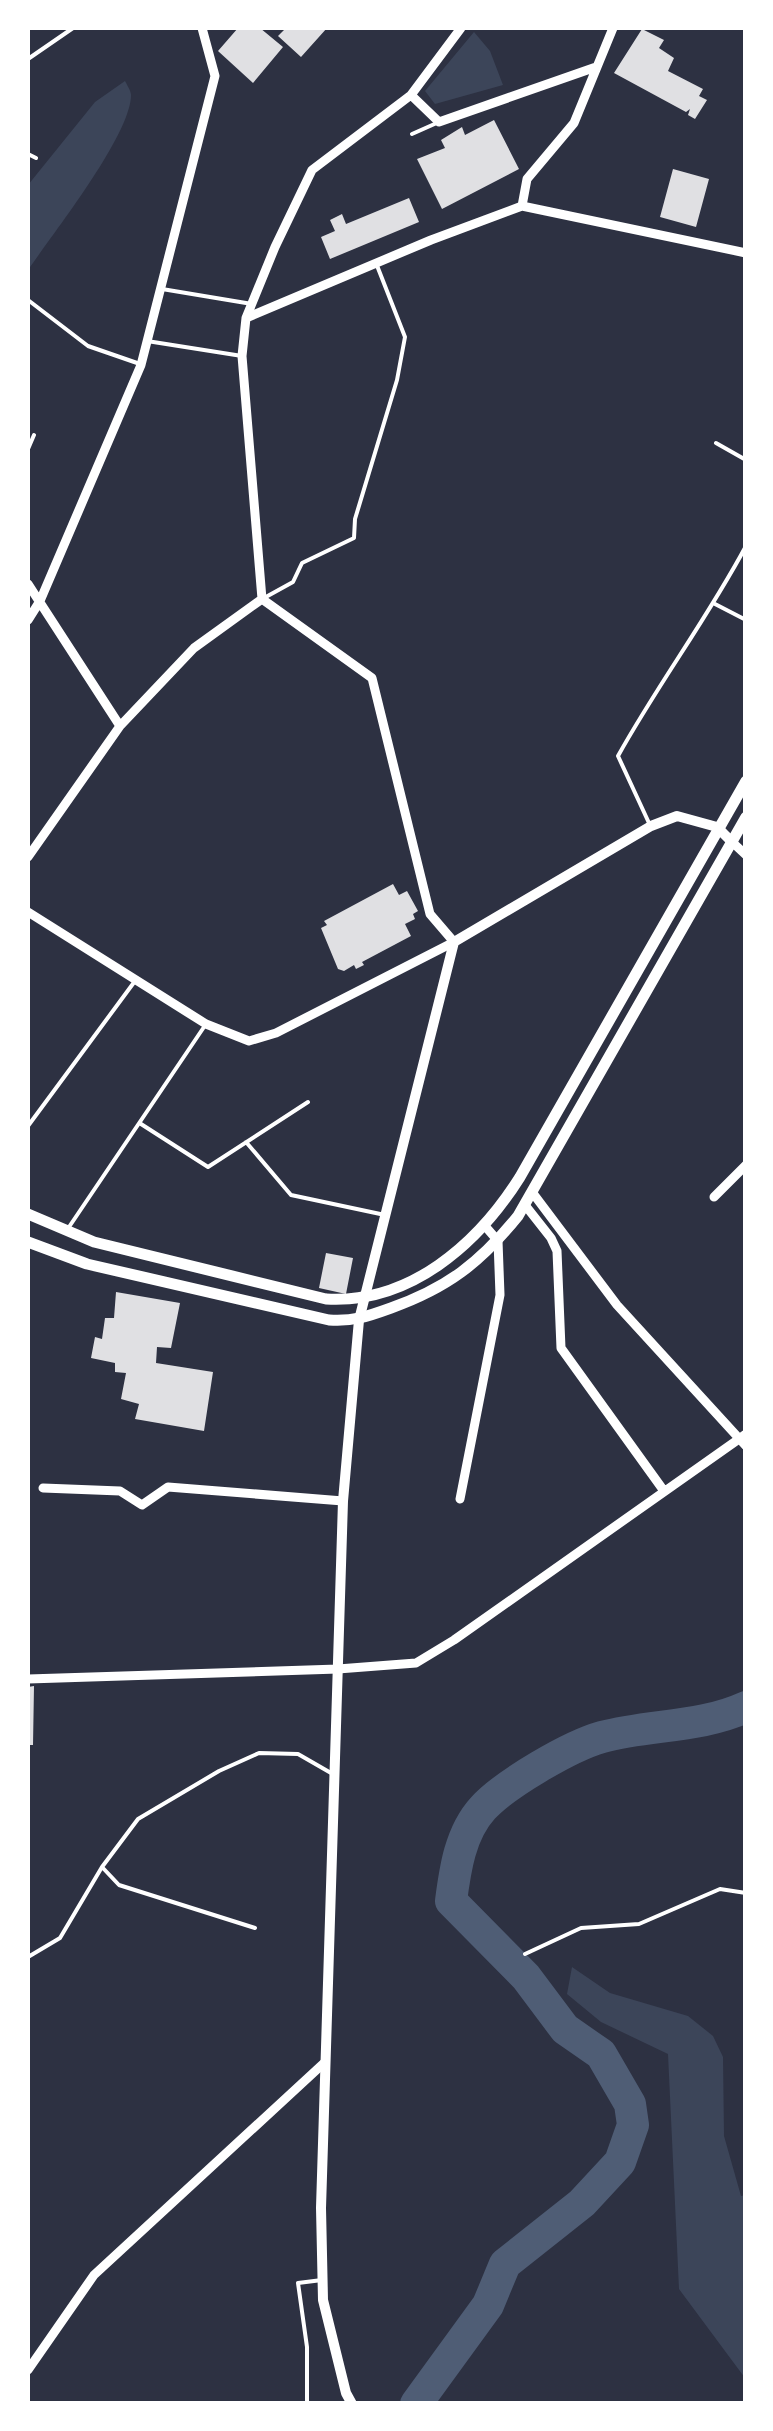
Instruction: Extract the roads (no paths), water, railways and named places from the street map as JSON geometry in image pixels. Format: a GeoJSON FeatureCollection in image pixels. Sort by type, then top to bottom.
{"type":"FeatureCollection","features":[{"type":"Feature","properties":{"kind":"main road"},"geometry":{"type":"LineString","coordinates":[[28,1242],[59,1242],[345,1300],[421,1276],[452,1258],[485,1226],[520,1177],[746,781]]}},
{"type":"Feature","properties":{"kind":"main road"},"geometry":{"type":"LineString","coordinates":[[28,1214],[87,1264],[329,1320],[359,1320],[441,1288],[498,1241],[525,1205],[746,816]]}},
{"type":"Feature","properties":{"kind":"street"},"geometry":{"type":"LineString","coordinates":[[28,620],[142,365],[215,76],[202,28]]}},
{"type":"Feature","properties":{"kind":"street"},"geometry":{"type":"LineString","coordinates":[[444,28],[453,37]]}},
{"type":"Feature","properties":{"kind":"street"},"geometry":{"type":"LineString","coordinates":[[454,942],[430,914],[372,678],[262,600],[242,356],[246,318],[274,247],[312,170],[410,95],[461,28]]}},
{"type":"Feature","properties":{"kind":"street"},"geometry":{"type":"LineString","coordinates":[[522,206],[527,179],[574,124],[613,28]]}},
{"type":"Feature","properties":{"kind":"street"},"geometry":{"type":"LineString","coordinates":[[410,95],[439,122],[596,67]]}},
{"type":"Feature","properties":{"kind":"street"},"geometry":{"type":"LineString","coordinates":[[246,318],[522,206],[746,253]]}},
{"type":"Feature","properties":{"kind":"street"},"geometry":{"type":"LineString","coordinates":[[28,584],[120,726]]}},
{"type":"Feature","properties":{"kind":"street"},"geometry":{"type":"LineString","coordinates":[[28,857],[120,726],[194,648],[262,600]]}},
{"type":"Feature","properties":{"kind":"street"},"geometry":{"type":"LineString","coordinates":[[28,912],[206,1024],[249,1040],[276,1033],[454,942],[651,826],[677,816],[717,828],[746,855]]}},
{"type":"Feature","properties":{"kind":"street"},"geometry":{"type":"LineString","coordinates":[[352,2404],[322,2300],[324,2063],[343,1501],[363,1296],[454,942]]}},
{"type":"Feature","properties":{"kind":"street"},"geometry":{"type":"LineString","coordinates":[[714,1197],[746,1165]]}},
{"type":"Feature","properties":{"kind":"street"},"geometry":{"type":"LineString","coordinates":[[28,1679],[416,1663],[743,1439],[617,1305],[532,1192]]}},
{"type":"Feature","properties":{"kind":"street"},"geometry":{"type":"LineString","coordinates":[[525,1205],[557,1251],[561,1348],[664,1491]]}},
{"type":"Feature","properties":{"kind":"street"},"geometry":{"type":"LineString","coordinates":[[460,1499],[500,1295],[498,1241],[485,1226]]}},
{"type":"Feature","properties":{"kind":"street"},"geometry":{"type":"LineString","coordinates":[[43,1488],[120,1492],[142,1505],[168,1487],[343,1501]]}},
{"type":"Feature","properties":{"kind":"street"},"geometry":{"type":"LineString","coordinates":[[28,2370],[94,2275],[324,2063]]}},
{"type":"Feature","properties":{"kind":"lane"},"geometry":{"type":"LineString","coordinates":[[28,59],[73,28]]}},
{"type":"Feature","properties":{"kind":"lane"},"geometry":{"type":"LineString","coordinates":[[412,134],[439,122]]}},
{"type":"Feature","properties":{"kind":"lane"},"geometry":{"type":"LineString","coordinates":[[28,154],[36,158]]}},
{"type":"Feature","properties":{"kind":"lane"},"geometry":{"type":"LineString","coordinates":[[262,600],[293,582],[302,562],[354,538],[355,519],[397,380],[404,337],[376,263]]}},
{"type":"Feature","properties":{"kind":"lane"},"geometry":{"type":"LineString","coordinates":[[161,289],[252,304]]}},
{"type":"Feature","properties":{"kind":"lane"},"geometry":{"type":"LineString","coordinates":[[28,300],[88,346],[142,365]]}},
{"type":"Feature","properties":{"kind":"lane"},"geometry":{"type":"LineString","coordinates":[[148,341],[242,356]]}},
{"type":"Feature","properties":{"kind":"lane"},"geometry":{"type":"LineString","coordinates":[[28,449],[34,435]]}},
{"type":"Feature","properties":{"kind":"lane"},"geometry":{"type":"LineString","coordinates":[[716,443],[746,460]]}},
{"type":"Feature","properties":{"kind":"lane"},"geometry":{"type":"LineString","coordinates":[[651,826],[618,756],[648,702],[715,604],[746,546]]}},
{"type":"Feature","properties":{"kind":"lane"},"geometry":{"type":"LineString","coordinates":[[715,604],[746,620]]}},
{"type":"Feature","properties":{"kind":"lane"},"geometry":{"type":"LineString","coordinates":[[28,1126],[136,980]]}},
{"type":"Feature","properties":{"kind":"lane"},"geometry":{"type":"LineString","coordinates":[[59,1242],[206,1024]]}},
{"type":"Feature","properties":{"kind":"lane"},"geometry":{"type":"LineString","coordinates":[[141,1124],[208,1167],[308,1102]]}},
{"type":"Feature","properties":{"kind":"lane"},"geometry":{"type":"LineString","coordinates":[[246,1142],[291,1195],[385,1215]]}},
{"type":"Feature","properties":{"kind":"lane"},"geometry":{"type":"LineString","coordinates":[[28,1957],[60,1938],[102,1867],[138,1819],[259,1753],[298,1754],[333,1774]]}},
{"type":"Feature","properties":{"kind":"lane"},"geometry":{"type":"LineString","coordinates":[[102,1867],[119,1886],[255,1928]]}},
{"type":"Feature","properties":{"kind":"lane"},"geometry":{"type":"LineString","coordinates":[[525,1954],[581,1928],[639,1924],[720,1889],[746,1893]]}},
{"type":"Feature","properties":{"kind":"lane"},"geometry":{"type":"LineString","coordinates":[[307,2404],[307,2347],[298,2283],[322,2280]]}},
{"type":"Feature","properties":{"kind":"waterway"},"geometry":{"type":"LineString","coordinates":[[416,2404],[488,2305],[505,2264],[582,2203],[620,2162],[633,2125],[630,2104],[601,2054],[565,2029],[526,1977],[451,1901],[469,1829],[483,1808],[506,1788],[589,1742],[620,1733],[711,1719],[746,1707]]}}]}
